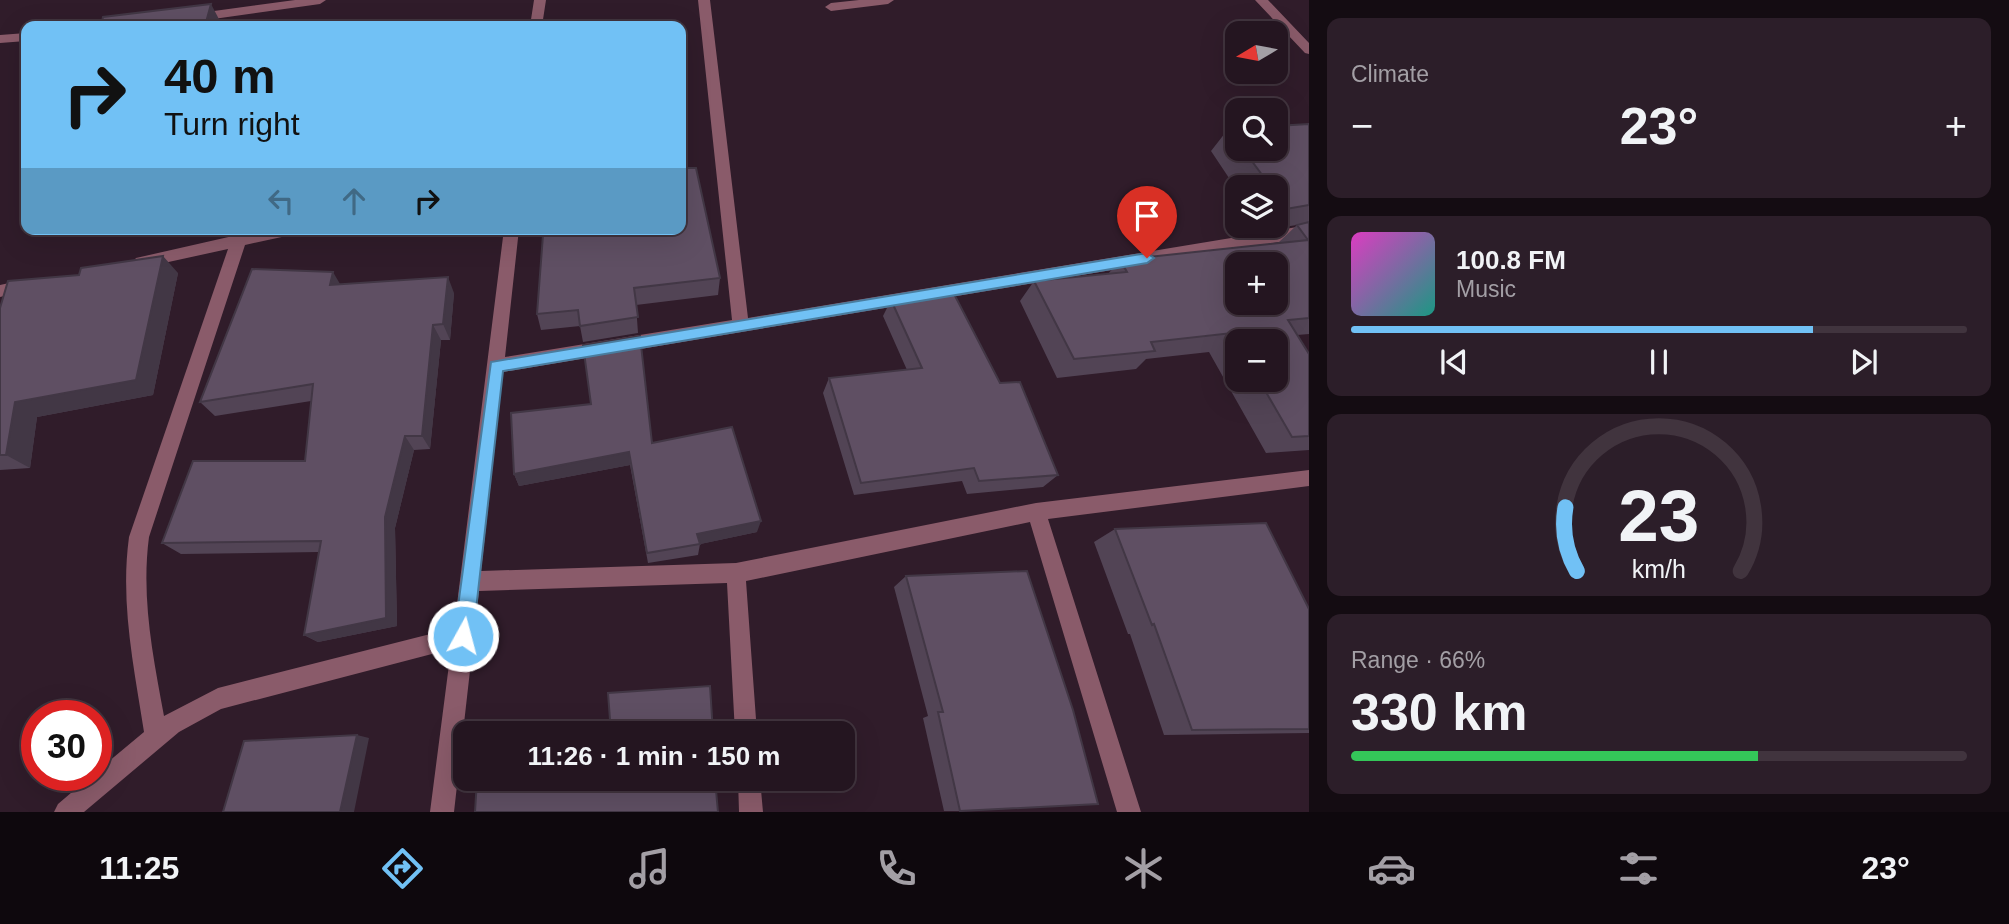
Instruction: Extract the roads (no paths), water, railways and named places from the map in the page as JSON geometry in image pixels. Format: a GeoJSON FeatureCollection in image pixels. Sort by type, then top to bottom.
{"type":"FeatureCollection","features":[{"type":"Feature","properties":{"kind":"street"},"geometry":{"type":"LineString","coordinates":[[184,19],[320,0]]}},
{"type":"Feature","properties":{"kind":"street"},"geometry":{"type":"LineString","coordinates":[[537,21],[540,0]]}},
{"type":"Feature","properties":{"kind":"street"},"geometry":{"type":"LineString","coordinates":[[704,0],[741,326]]}},
{"type":"Feature","properties":{"kind":"street"},"geometry":{"type":"LineString","coordinates":[[831,7],[888,0]]}},
{"type":"Feature","properties":{"kind":"street"},"geometry":{"type":"LineString","coordinates":[[1261,0],[1309,50]]}},
{"type":"Feature","properties":{"kind":"street"},"geometry":{"type":"LineString","coordinates":[[0,39],[21,37]]}},
{"type":"Feature","properties":{"kind":"street"},"geometry":{"type":"LineString","coordinates":[[496,366],[1309,231]]}},
{"type":"Feature","properties":{"kind":"street"},"geometry":{"type":"LineString","coordinates":[[119,267],[267,235]]}},
{"type":"Feature","properties":{"kind":"street"},"geometry":{"type":"LineString","coordinates":[[442,812],[511,235]]}},
{"type":"Feature","properties":{"kind":"street"},"geometry":{"type":"LineString","coordinates":[[156,737],[134,589],[134,561],[139,537],[238,242]]}},
{"type":"Feature","properties":{"kind":"street"},"geometry":{"type":"LineString","coordinates":[[0,291],[40,283]]}},
{"type":"Feature","properties":{"kind":"street"},"geometry":{"type":"LineString","coordinates":[[470,581],[736,573],[1036,512],[1309,478]]}},
{"type":"Feature","properties":{"kind":"street"},"geometry":{"type":"LineString","coordinates":[[1036,512],[1129,812]]}},
{"type":"Feature","properties":{"kind":"street"},"geometry":{"type":"LineString","coordinates":[[736,573],[745,721]]}},
{"type":"Feature","properties":{"kind":"street"},"geometry":{"type":"LineString","coordinates":[[66,812],[172,724],[218,699],[463,636]]}},
{"type":"Feature","properties":{"kind":"street"},"geometry":{"type":"LineString","coordinates":[[750,791],[751,812]]}}]}
